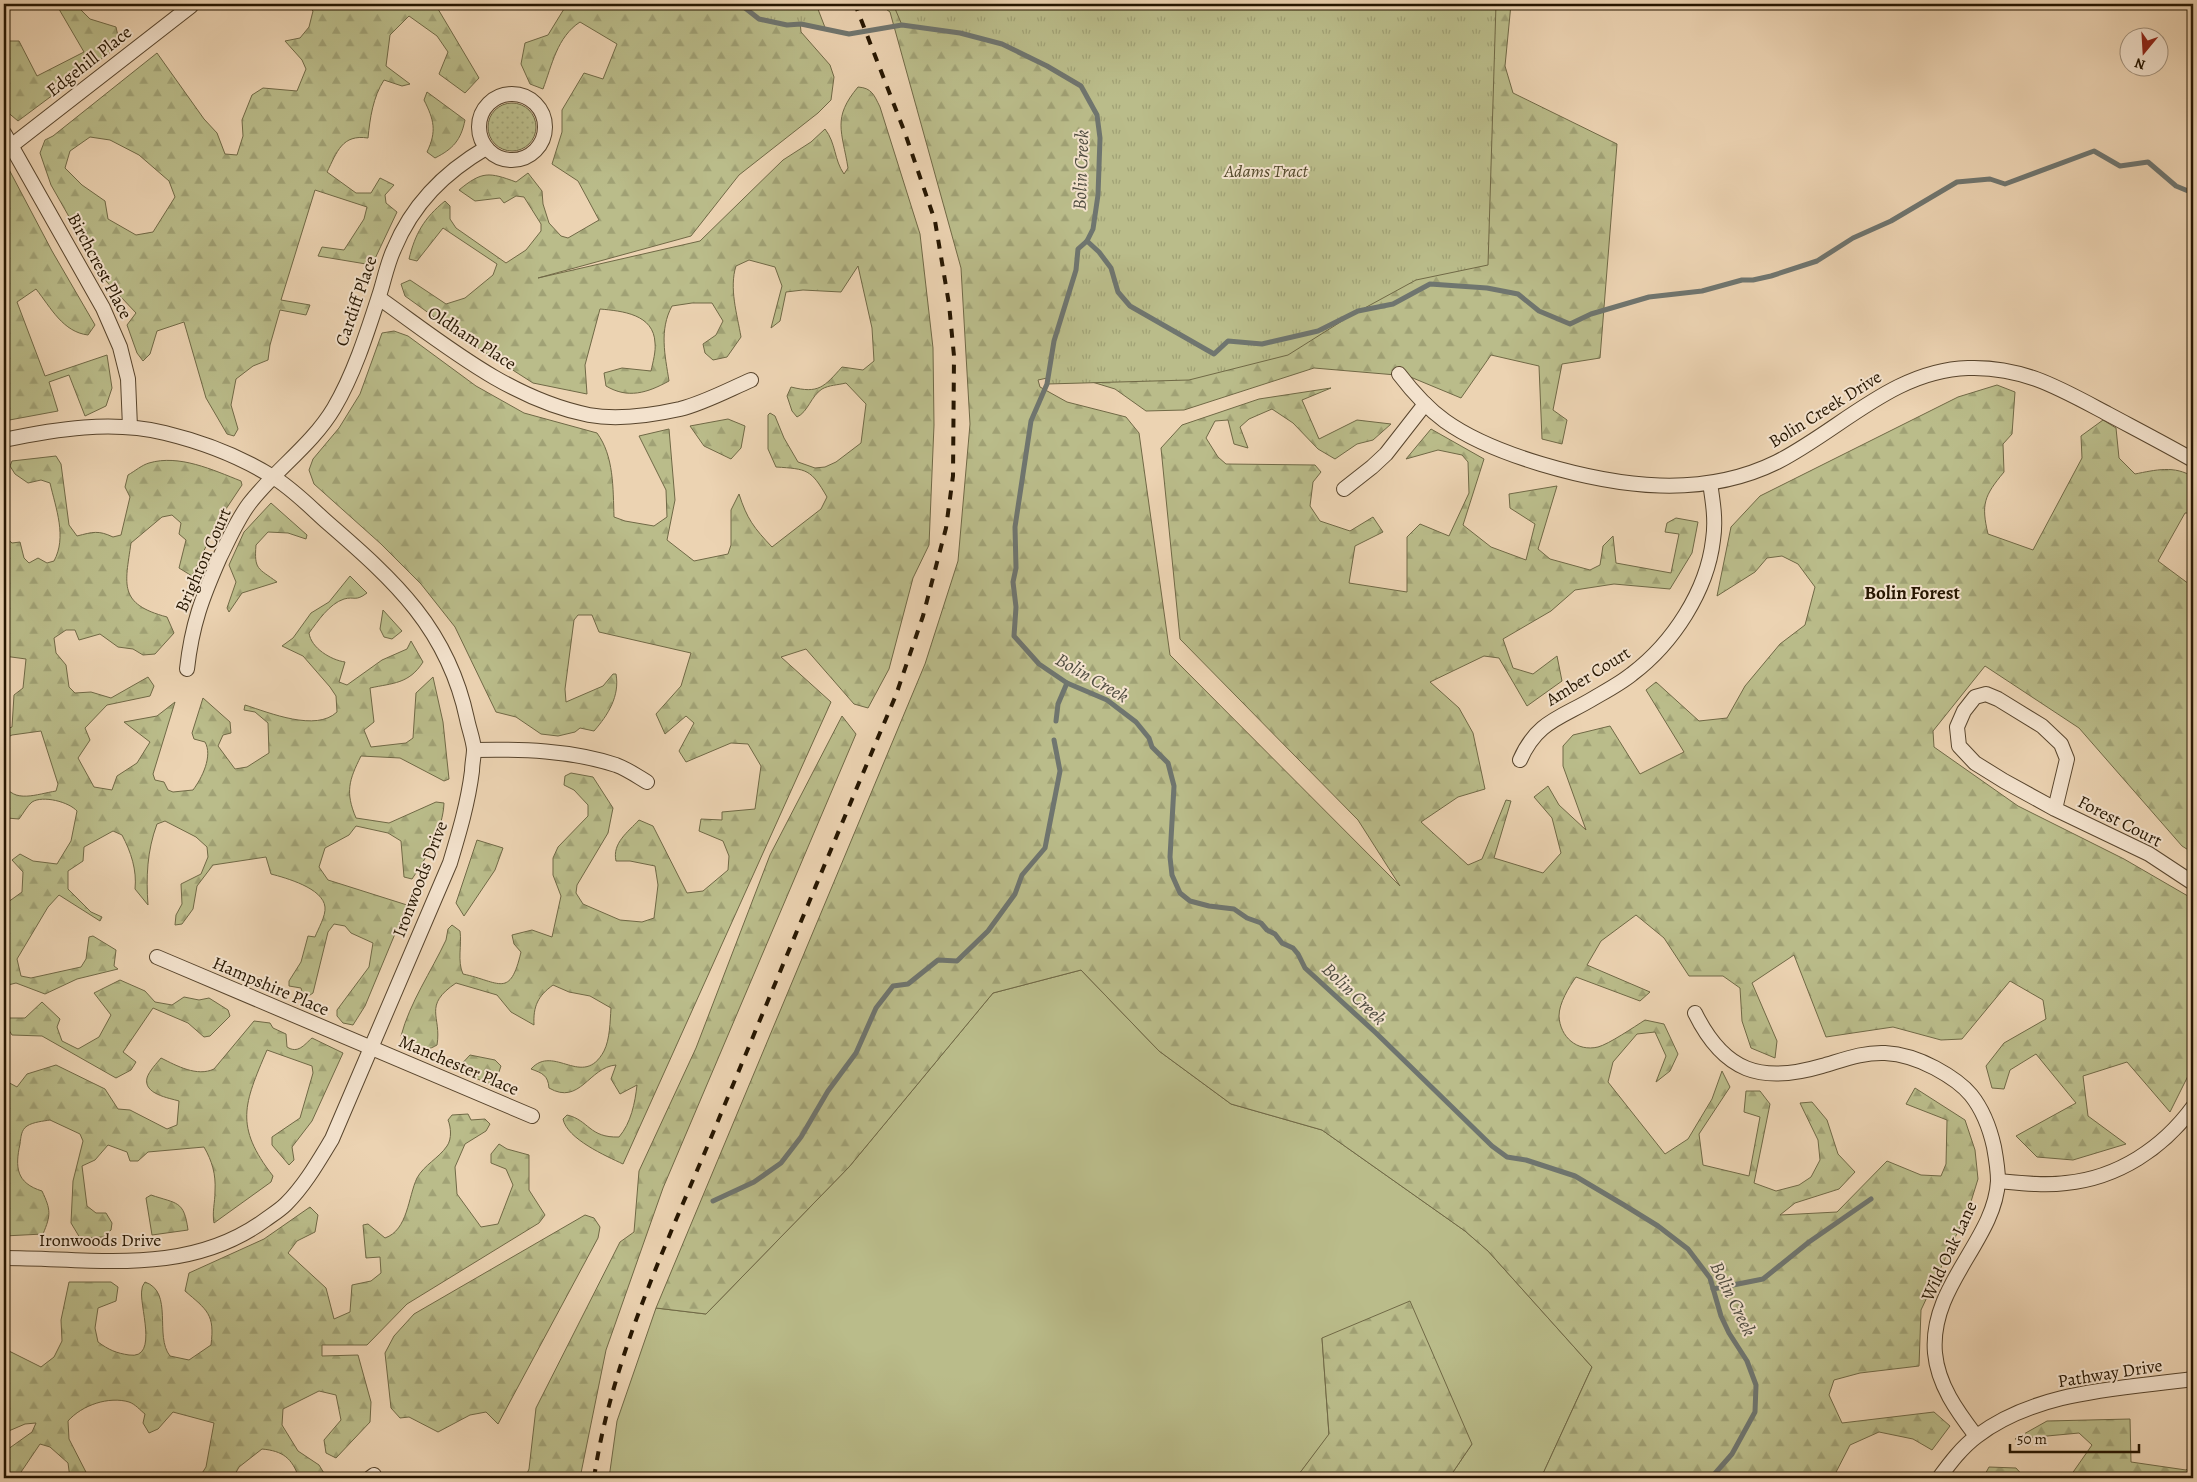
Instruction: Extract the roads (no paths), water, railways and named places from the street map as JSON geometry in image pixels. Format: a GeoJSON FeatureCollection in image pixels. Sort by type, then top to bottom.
{"type":"FeatureCollection","features":[{"type":"Feature","properties":{"kind":"street","name":"Edgehill Place"},"geometry":{"type":"LineString","coordinates":[[7,139],[191,6]]}},
{"type":"Feature","properties":{"kind":"street"},"geometry":{"type":"LineString","coordinates":[[509,94],[525,96],[534,102],[541,111],[545,121],[545,132],[542,142],[535,151],[526,157],[516,160],[504,159],[494,155],[486,148],[480,133],[480,116],[494,99],[509,94]]}},
{"type":"Feature","properties":{"kind":"street","name":"Birchcrest Place"},"geometry":{"type":"LineString","coordinates":[[7,139],[103,308],[120,347],[128,379],[130,427]]}},
{"type":"Feature","properties":{"kind":"street","name":"Cardiff Place"},"geometry":{"type":"LineString","coordinates":[[275,477],[318,432],[348,383],[379,298],[394,249],[411,216],[431,190],[459,163],[486,148]]}},
{"type":"Feature","properties":{"kind":"street","name":"Oldham Place"},"geometry":{"type":"LineString","coordinates":[[379,298],[486,373],[539,400],[591,415],[635,416],[682,409],[750,380]]}},
{"type":"Feature","properties":{"kind":"street","name":"Bolin Creek Drive"},"geometry":{"type":"LineString","coordinates":[[1399,374],[1412,391],[1445,421],[1485,444],[1570,472],[1629,484],[1669,486],[1725,481],[1774,463],[1810,444],[1893,388],[1940,372],[1966,368],[1993,368],[2020,373],[2050,383],[2193,460]]}},
{"type":"Feature","properties":{"kind":"street"},"geometry":{"type":"LineString","coordinates":[[1344,489],[1386,454],[1425,404]]}},
{"type":"Feature","properties":{"kind":"street","name":"Ironwoods Drive"},"geometry":{"type":"LineString","coordinates":[[4,440],[58,429],[130,427],[164,433],[197,443],[238,458],[275,477],[350,542],[398,588],[431,629],[452,666],[465,709],[474,750],[470,787],[463,823],[450,863],[332,1139],[311,1175],[285,1205],[250,1231],[210,1250],[169,1259],[126,1261],[4,1258]]}},
{"type":"Feature","properties":{"kind":"street","name":"Brighton Court"},"geometry":{"type":"LineString","coordinates":[[187,669],[190,640],[199,604],[231,534],[249,504],[275,477]]}},
{"type":"Feature","properties":{"kind":"street","name":"Amber Court"},"geometry":{"type":"LineString","coordinates":[[1520,760],[1532,738],[1545,724],[1593,699],[1632,674],[1669,637],[1686,614],[1702,579],[1713,542],[1714,507],[1710,483]]}},
{"type":"Feature","properties":{"kind":"street","name":"Forest Court"},"geometry":{"type":"LineString","coordinates":[[2055,809],[2067,759],[2061,744],[2042,726],[1998,698],[1986,694],[1975,697],[1964,711],[1957,727],[1959,746],[1975,763],[2055,809],[2149,854],[2193,884]]}},
{"type":"Feature","properties":{"kind":"street"},"geometry":{"type":"LineString","coordinates":[[474,750],[550,751],[584,757],[618,766],[647,782]]}},
{"type":"Feature","properties":{"kind":"street","name":"Hampshire Place"},"geometry":{"type":"LineString","coordinates":[[157,957],[371,1049]]}},
{"type":"Feature","properties":{"kind":"street","name":"Wild Oak Lane"},"geometry":{"type":"LineString","coordinates":[[1695,1013],[1713,1044],[1730,1060],[1761,1073],[1780,1075],[1824,1066],[1842,1058],[1884,1053],[1904,1056],[1942,1072],[1961,1084],[1972,1096],[1982,1112],[1991,1134],[1997,1159],[1998,1181],[1990,1211],[1948,1289],[1936,1329],[1935,1352],[1945,1389],[1954,1408],[1976,1436]]}},
{"type":"Feature","properties":{"kind":"street","name":"Manchester Place"},"geometry":{"type":"LineString","coordinates":[[371,1049],[532,1116]]}},
{"type":"Feature","properties":{"kind":"street"},"geometry":{"type":"LineString","coordinates":[[1998,1181],[2066,1183],[2102,1176],[2150,1152],[2168,1138],[2193,1107]]}},
{"type":"Feature","properties":{"kind":"street","name":"Pathway Drive"},"geometry":{"type":"LineString","coordinates":[[1939,1478],[1960,1451],[1976,1436],[2031,1408],[2074,1395],[2193,1379]]}},
{"type":"Feature","properties":{"kind":"waterway","name":"Bolin Creek"},"geometry":{"type":"LineString","coordinates":[[740,4],[759,19],[787,25],[801,24],[849,34],[902,25],[960,33],[1002,44],[1047,66],[1081,86],[1097,115],[1100,138],[1098,195],[1093,229],[1087,241],[1078,249],[1076,270],[1054,341],[1047,384],[1031,421],[1015,527],[1016,568],[1013,582],[1016,607],[1014,636],[1039,664],[1067,683],[1107,700],[1136,722],[1149,738],[1152,747],[1168,763],[1174,786],[1170,857],[1172,875],[1180,893],[1190,901],[1209,906],[1234,909],[1247,918],[1261,923],[1267,930],[1275,934],[1282,943],[1293,948],[1305,968],[1376,1033],[1492,1146],[1507,1157],[1526,1160],[1575,1176],[1658,1226],[1688,1249],[1710,1278],[1721,1316],[1729,1333],[1747,1361],[1756,1385],[1755,1412],[1732,1454],[1711,1478]]}},
{"type":"Feature","properties":{"kind":"waterway"},"geometry":{"type":"LineString","coordinates":[[1087,241],[1099,252],[1111,268],[1118,292],[1130,306],[1214,354],[1228,341],[1262,344],[1318,331],[1358,311],[1393,304],[1430,284],[1487,288],[1518,294],[1539,311],[1570,324],[1591,314],[1649,297],[1702,291],[1742,280],[1753,280],[1771,276],[1817,261],[1853,238],[1891,221],[1957,182],[1990,179],[2005,184],[2094,151],[2120,166],[2148,162],[2176,186],[2193,193]]}},
{"type":"Feature","properties":{"kind":"waterway"},"geometry":{"type":"LineString","coordinates":[[1056,721],[1058,704],[1067,683]]}},
{"type":"Feature","properties":{"kind":"waterway"},"geometry":{"type":"LineString","coordinates":[[713,1201],[754,1182],[781,1163],[801,1137],[828,1091],[856,1053],[876,1008],[893,986],[908,984],[938,960],[957,961],[988,931],[1015,894],[1022,875],[1045,848],[1060,771],[1054,740]]}},
{"type":"Feature","properties":{"kind":"waterway"},"geometry":{"type":"LineString","coordinates":[[1713,1289],[1763,1279],[1809,1242],[1871,1199]]}},
{"type":"Feature","properties":{"kind":"railway"},"geometry":{"type":"LineString","coordinates":[[594,1478],[602,1433],[628,1343],[661,1256],[896,695],[923,616],[946,528],[953,476],[954,356],[949,304],[935,221],[905,133],[855,4]]}},
{"type":"Feature","properties":{"kind":"district","name":"Bolin Forest"},"geometry":{"type":"Point","coordinates":[1912,593]}},
{"type":"Feature","properties":{"kind":"park label","name":"Adams Tract"},"geometry":{"type":"Point","coordinates":[1266,171]}}]}
